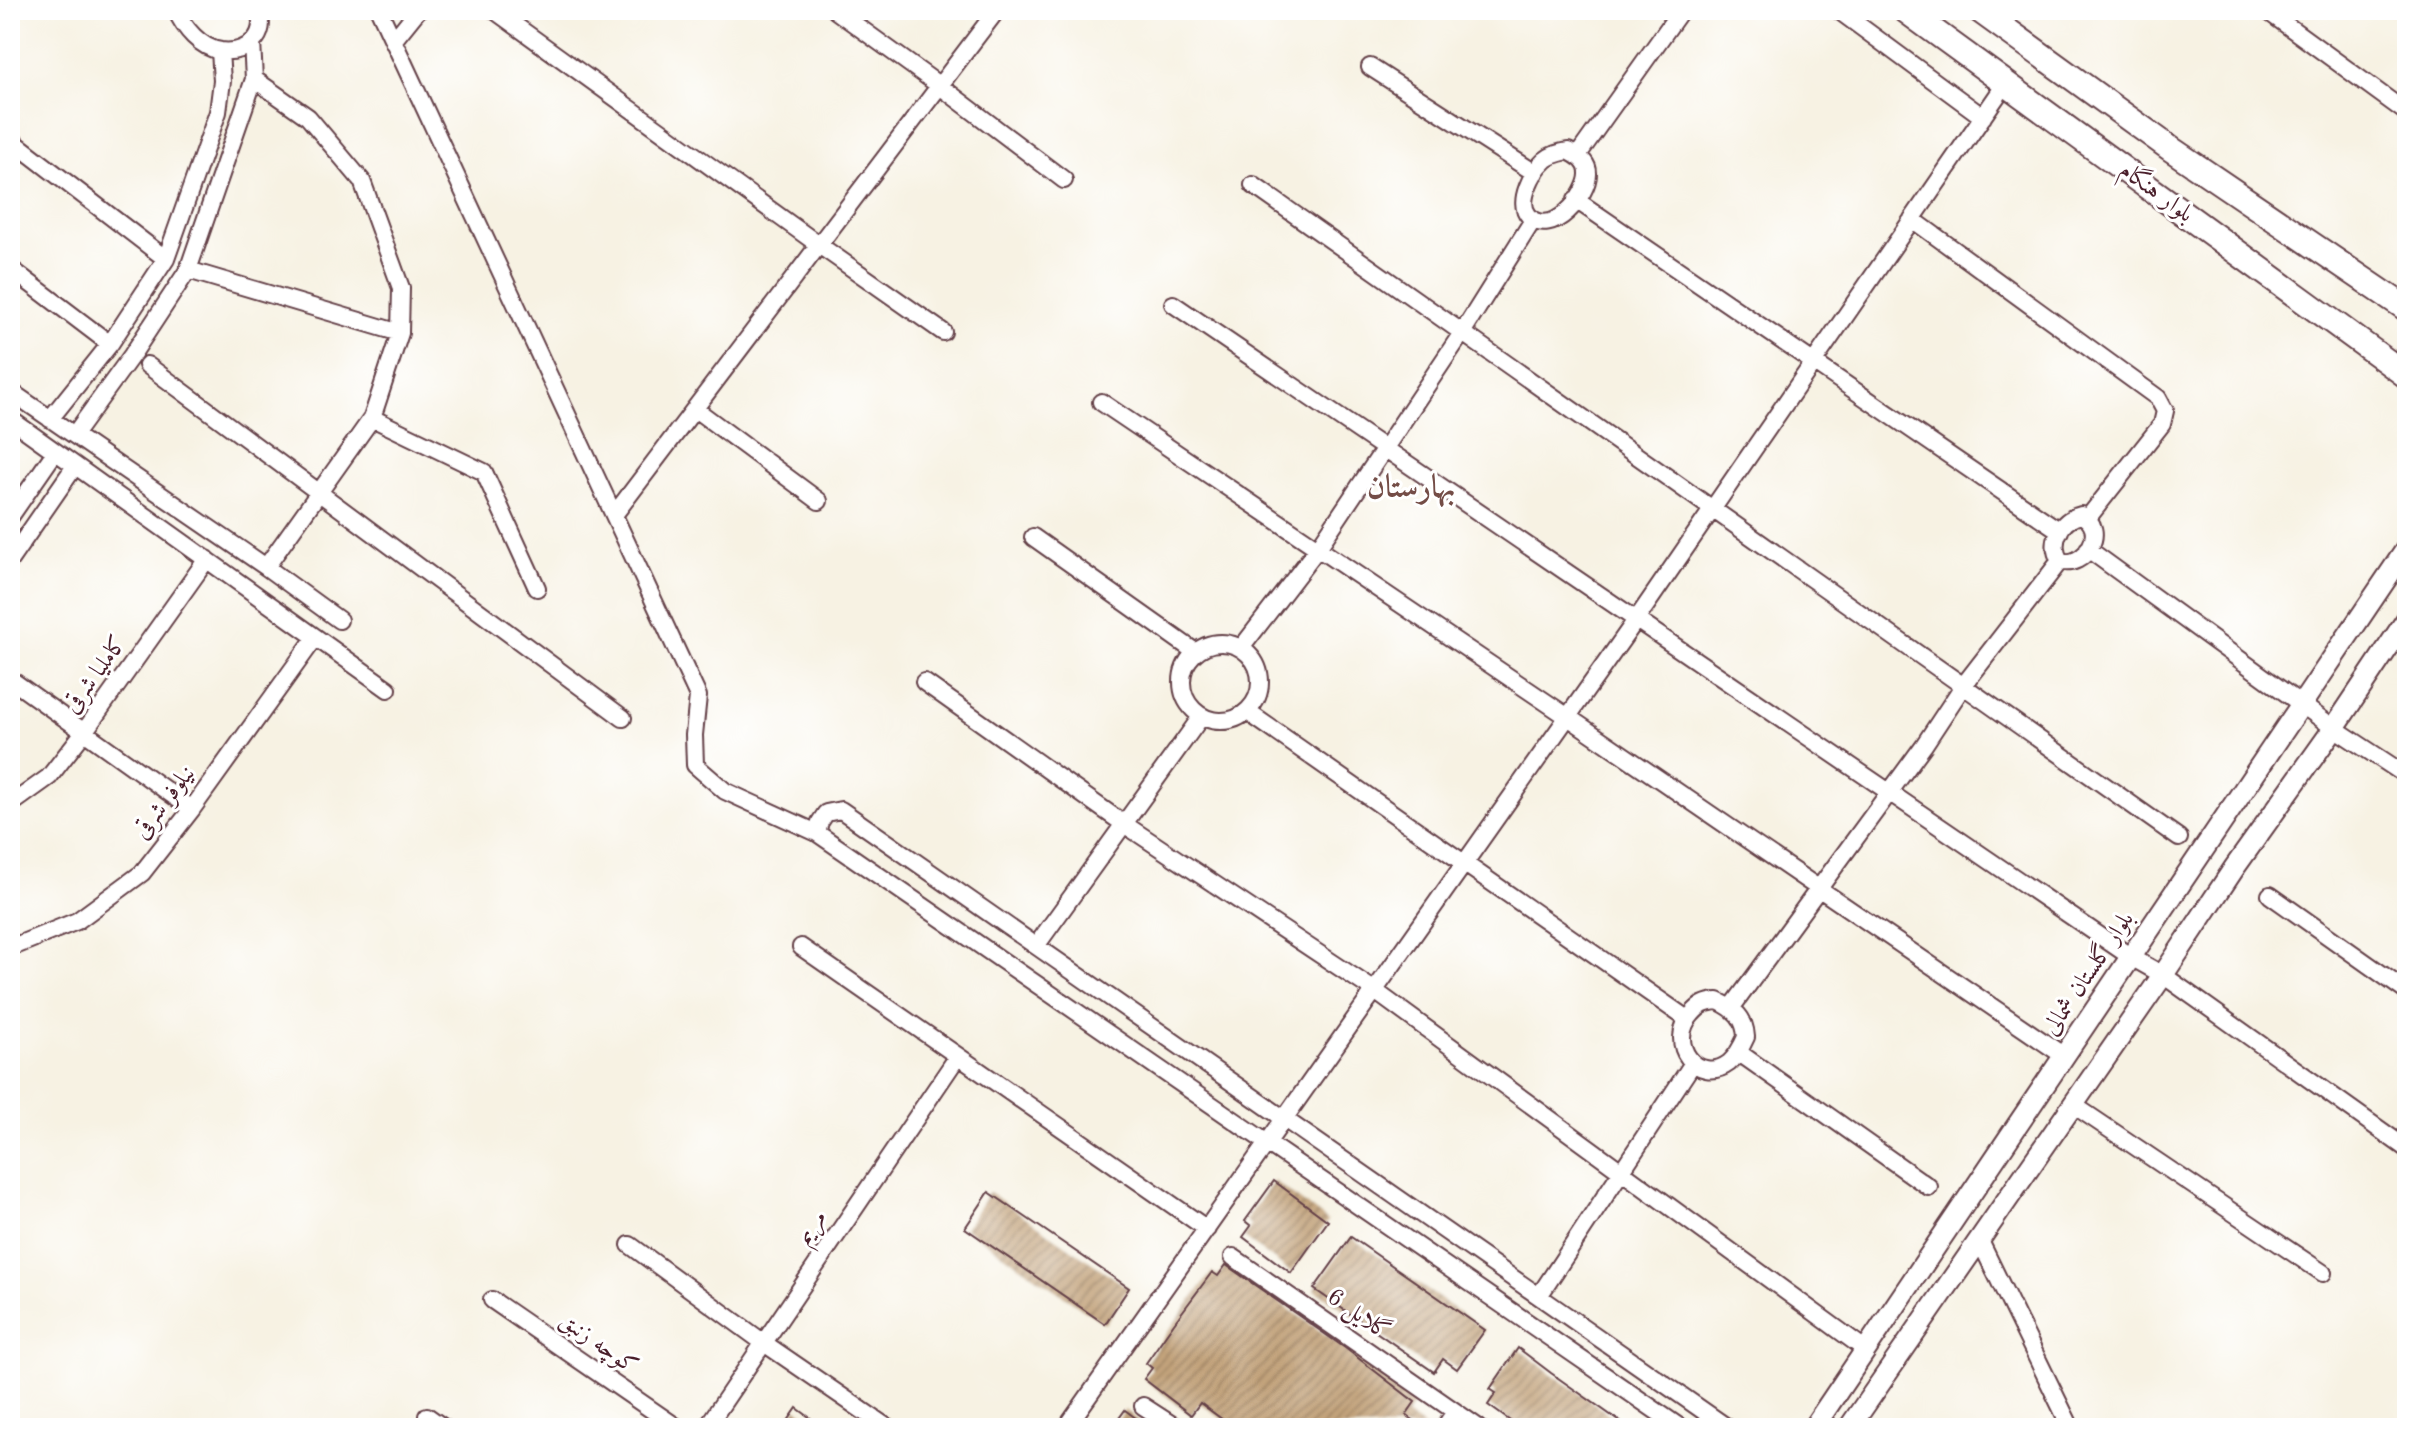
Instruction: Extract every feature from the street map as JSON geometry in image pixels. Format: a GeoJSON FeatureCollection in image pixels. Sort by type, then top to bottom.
{"type":"FeatureCollection","features":[{"type":"Feature","properties":{"kind":"main road","name":"بلوار هنگام"},"geometry":{"type":"LineString","coordinates":[[1905,10],[2407,376]]}},
{"type":"Feature","properties":{"kind":"main road","name":"بلوار هنگام"},"geometry":{"type":"LineString","coordinates":[[1979,10],[2171,149],[2407,309]]}},
{"type":"Feature","properties":{"kind":"street"},"geometry":{"type":"LineString","coordinates":[[176,10],[192,34],[202,43],[220,51],[241,50],[252,42],[260,33],[263,20],[258,10]]}},
{"type":"Feature","properties":{"kind":"street"},"geometry":{"type":"LineString","coordinates":[[379,10],[698,696],[695,765],[725,791],[817,833],[1681,1428]]}},
{"type":"Feature","properties":{"kind":"street"},"geometry":{"type":"LineString","coordinates":[[393,41],[418,10]]}},
{"type":"Feature","properties":{"kind":"street"},"geometry":{"type":"LineString","coordinates":[[494,10],[943,332]]}},
{"type":"Feature","properties":{"kind":"street"},"geometry":{"type":"LineString","coordinates":[[835,10],[1064,180]]}},
{"type":"Feature","properties":{"kind":"street"},"geometry":{"type":"LineString","coordinates":[[614,515],[997,10]]}},
{"type":"Feature","properties":{"kind":"street"},"geometry":{"type":"LineString","coordinates":[[1578,155],[1681,10]]}},
{"type":"Feature","properties":{"kind":"street"},"geometry":{"type":"LineString","coordinates":[[1838,10],[1983,117]]}},
{"type":"Feature","properties":{"kind":"street"},"geometry":{"type":"LineString","coordinates":[[2266,10],[2407,113]]}},
{"type":"Feature","properties":{"kind":"street"},"geometry":{"type":"LineString","coordinates":[[74,435],[188,270],[254,79],[252,42]]}},
{"type":"Feature","properties":{"kind":"street"},"geometry":{"type":"LineString","coordinates":[[50,419],[110,344],[166,259],[218,112],[222,81],[220,51]]}},
{"type":"Feature","properties":{"kind":"street"},"geometry":{"type":"LineString","coordinates":[[1370,67],[1535,173]]}},
{"type":"Feature","properties":{"kind":"street"},"geometry":{"type":"LineString","coordinates":[[254,79],[308,117],[362,181],[401,288],[400,333],[372,418],[266,567]]}},
{"type":"Feature","properties":{"kind":"street"},"geometry":{"type":"LineString","coordinates":[[1066,1428],[1636,620],[2006,83]]}},
{"type":"Feature","properties":{"kind":"street"},"geometry":{"type":"LineString","coordinates":[[11,140],[166,259]]}},
{"type":"Feature","properties":{"kind":"street"},"geometry":{"type":"LineString","coordinates":[[1568,151],[1578,155],[1588,173],[1584,186],[1567,213],[1557,221],[1545,224],[1533,220],[1525,211],[1524,199],[1535,173],[1546,159],[1556,153],[1568,151]]}},
{"type":"Feature","properties":{"kind":"street"},"geometry":{"type":"LineString","coordinates":[[1253,185],[2179,838]]}},
{"type":"Feature","properties":{"kind":"street"},"geometry":{"type":"LineString","coordinates":[[1576,200],[2060,531]]}},
{"type":"Feature","properties":{"kind":"street"},"geometry":{"type":"LineString","coordinates":[[1912,219],[2158,398],[2165,411],[2162,424],[2087,519]]}},
{"type":"Feature","properties":{"kind":"street"},"geometry":{"type":"LineString","coordinates":[[1242,647],[1318,548],[1462,333],[1533,220]]}},
{"type":"Feature","properties":{"kind":"street"},"geometry":{"type":"LineString","coordinates":[[10,268],[110,344]]}},
{"type":"Feature","properties":{"kind":"street"},"geometry":{"type":"LineString","coordinates":[[188,270],[400,333]]}},
{"type":"Feature","properties":{"kind":"street"},"geometry":{"type":"LineString","coordinates":[[1173,304],[2131,957],[2163,975],[2407,1149]]}},
{"type":"Feature","properties":{"kind":"street"},"geometry":{"type":"LineString","coordinates":[[147,365],[623,718]]}},
{"type":"Feature","properties":{"kind":"street"},"geometry":{"type":"LineString","coordinates":[[10,391],[339,620]]}},
{"type":"Feature","properties":{"kind":"street"},"geometry":{"type":"LineString","coordinates":[[1101,402],[2064,1056]]}},
{"type":"Feature","properties":{"kind":"street"},"geometry":{"type":"LineString","coordinates":[[695,409],[819,501]]}},
{"type":"Feature","properties":{"kind":"street"},"geometry":{"type":"LineString","coordinates":[[372,418],[484,472],[537,588]]}},
{"type":"Feature","properties":{"kind":"street"},"geometry":{"type":"LineString","coordinates":[[10,419],[388,689]]}},
{"type":"Feature","properties":{"kind":"street"},"geometry":{"type":"LineString","coordinates":[[10,517],[55,452]]}},
{"type":"Feature","properties":{"kind":"street"},"geometry":{"type":"LineString","coordinates":[[10,560],[75,466]]}},
{"type":"Feature","properties":{"kind":"street"},"geometry":{"type":"LineString","coordinates":[[2081,515],[2087,519],[2095,531],[2088,549],[2073,562],[2060,561],[2054,548],[2060,531],[2073,517],[2081,515]]}},
{"type":"Feature","properties":{"kind":"street"},"geometry":{"type":"LineString","coordinates":[[1033,537],[1194,651]]}},
{"type":"Feature","properties":{"kind":"street","name":"بلوار گلستان شمالی"},"geometry":{"type":"LineString","coordinates":[[1813,1428],[2407,548]]}},
{"type":"Feature","properties":{"kind":"street"},"geometry":{"type":"LineString","coordinates":[[2088,549],[2334,728],[2407,776]]}},
{"type":"Feature","properties":{"kind":"street","name":"کاملیا شرقی"},"geometry":{"type":"LineString","coordinates":[[10,805],[49,777],[207,559]]}},
{"type":"Feature","properties":{"kind":"street"},"geometry":{"type":"LineString","coordinates":[[1732,1007],[1963,686],[2060,561]]}},
{"type":"Feature","properties":{"kind":"street"},"geometry":{"type":"LineString","coordinates":[[1849,1428],[2407,619]]}},
{"type":"Feature","properties":{"kind":"street","name":"نیلوفر شرقی"},"geometry":{"type":"LineString","coordinates":[[10,948],[77,921],[142,873],[315,638]]}},
{"type":"Feature","properties":{"kind":"street"},"geometry":{"type":"LineString","coordinates":[[1218,641],[1242,647],[1259,666],[1261,691],[1249,713],[1226,722],[1201,717],[1184,698],[1182,673],[1194,651],[1218,641]]}},
{"type":"Feature","properties":{"kind":"street"},"geometry":{"type":"LineString","coordinates":[[10,679],[192,809]]}},
{"type":"Feature","properties":{"kind":"street"},"geometry":{"type":"LineString","coordinates":[[924,682],[1124,824],[1375,991],[1866,1350]]}},
{"type":"Feature","properties":{"kind":"street"},"geometry":{"type":"LineString","coordinates":[[1249,713],[1687,1019]]}},
{"type":"Feature","properties":{"kind":"street"},"geometry":{"type":"LineString","coordinates":[[1036,946],[1201,717]]}},
{"type":"Feature","properties":{"kind":"street"},"geometry":{"type":"LineString","coordinates":[[817,833],[826,813],[841,810],[1728,1428]]}},
{"type":"Feature","properties":{"kind":"street"},"geometry":{"type":"LineString","coordinates":[[2270,895],[2407,992]]}},
{"type":"Feature","properties":{"kind":"street"},"geometry":{"type":"LineString","coordinates":[[801,947],[1207,1229]]}},
{"type":"Feature","properties":{"kind":"street"},"geometry":{"type":"LineString","coordinates":[[1718,1001],[1732,1007],[1746,1026],[1746,1037],[1738,1052],[1727,1064],[1716,1068],[1693,1063],[1685,1054],[1680,1033],[1687,1019],[1706,1002],[1718,1001]]}},
{"type":"Feature","properties":{"kind":"street"},"geometry":{"type":"LineString","coordinates":[[1738,1052],[1929,1187]]}},
{"type":"Feature","properties":{"kind":"street","name":"مریم"},"geometry":{"type":"LineString","coordinates":[[706,1428],[958,1056]]}},
{"type":"Feature","properties":{"kind":"street"},"geometry":{"type":"LineString","coordinates":[[1539,1296],[1693,1063]]}},
{"type":"Feature","properties":{"kind":"street"},"geometry":{"type":"LineString","coordinates":[[2072,1104],[2323,1273]]}},
{"type":"Feature","properties":{"kind":"street"},"geometry":{"type":"LineString","coordinates":[[1979,1239],[2071,1428]]}},
{"type":"Feature","properties":{"kind":"street"},"geometry":{"type":"LineString","coordinates":[[630,1245],[764,1343],[888,1428]]}},
{"type":"Feature","properties":{"kind":"street"},"geometry":{"type":"LineString","coordinates":[[1931,1253],[1958,1270]]}},
{"type":"Feature","properties":{"kind":"street","name":"گلایل 6"},"geometry":{"type":"LineString","coordinates":[[1233,1257],[1479,1428]]}},
{"type":"Feature","properties":{"kind":"street","name":"کوچه زنبق"},"geometry":{"type":"LineString","coordinates":[[492,1300],[678,1428]]}},
{"type":"Feature","properties":{"kind":"street"},"geometry":{"type":"LineString","coordinates":[[1143,1406],[1177,1428]]}},
{"type":"Feature","properties":{"kind":"street"},"geometry":{"type":"LineString","coordinates":[[1444,1428],[1455,1412]]}},
{"type":"Feature","properties":{"kind":"street"},"geometry":{"type":"LineString","coordinates":[[427,1416],[444,1428]]}},
{"type":"Feature","properties":{"kind":"building"},"geometry":{"type":"Polygon","coordinates":[[[1274,1181],[1328,1221],[1291,1273],[1243,1237],[1251,1226],[1245,1221],[1274,1181]]]}},
{"type":"Feature","properties":{"kind":"building"},"geometry":{"type":"Polygon","coordinates":[[[989,1192],[1129,1288],[1105,1324],[965,1228],[989,1192]]]}},
{"type":"Feature","properties":{"kind":"building"},"geometry":{"type":"Polygon","coordinates":[[[1351,1237],[1485,1330],[1457,1369],[1443,1359],[1434,1372],[1314,1289],[1351,1237]]]}},
{"type":"Feature","properties":{"kind":"building"},"geometry":{"type":"Polygon","coordinates":[[[1226,1265],[1345,1348],[1415,1402],[1406,1415],[1425,1428],[1217,1428],[1223,1420],[1200,1403],[1191,1415],[1144,1379],[1152,1368],[1146,1363],[1174,1323],[1212,1272],[1218,1276],[1226,1265]]]}},
{"type":"Feature","properties":{"kind":"building"},"geometry":{"type":"Polygon","coordinates":[[[1518,1348],[1629,1428],[1520,1428],[1488,1405],[1496,1393],[1490,1389],[1518,1348]]]}},
{"type":"Feature","properties":{"kind":"building"},"geometry":{"type":"Polygon","coordinates":[[[797,1408],[824,1428],[783,1428],[797,1408]]]}},
{"type":"Feature","properties":{"kind":"building"},"geometry":{"type":"Polygon","coordinates":[[[1125,1410],[1149,1428],[1112,1428],[1125,1410]]]}},
{"type":"Feature","properties":{"kind":"district","name":"بهارستان"},"geometry":{"type":"Point","coordinates":[1411,489]}}]}
